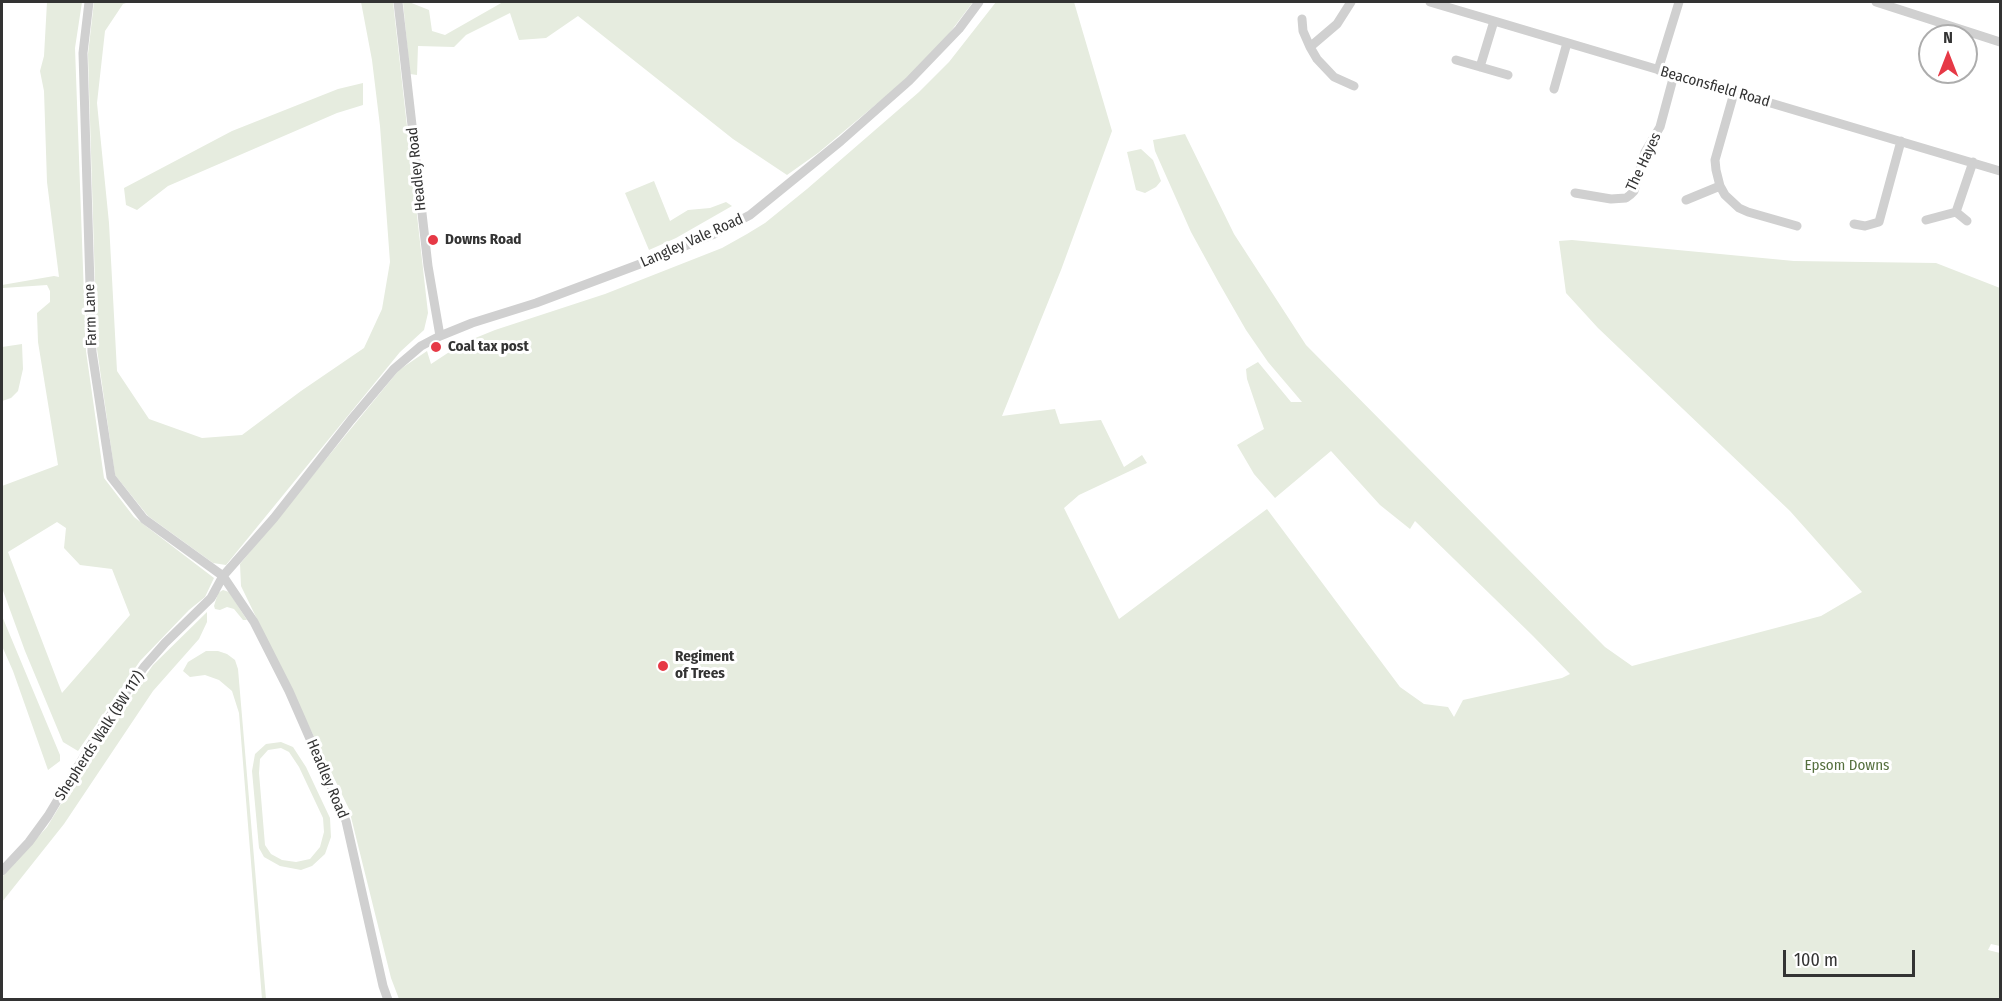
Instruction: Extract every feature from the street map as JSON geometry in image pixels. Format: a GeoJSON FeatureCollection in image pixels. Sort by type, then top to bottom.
{"type":"FeatureCollection","features":[{"type":"Feature","properties":{"kind":"street","name":"Farm Lane"},"geometry":{"type":"LineString","coordinates":[[89,2],[84,53],[92,352],[111,477],[144,519],[223,576]]}},
{"type":"Feature","properties":{"kind":"street","name":"Headley Road"},"geometry":{"type":"LineString","coordinates":[[398,2],[428,266],[440,336]]}},
{"type":"Feature","properties":{"kind":"street","name":"Langley Vale Road"},"geometry":{"type":"LineString","coordinates":[[440,336],[658,258],[714,234],[750,215],[909,81],[954,35],[979,2]]}},
{"type":"Feature","properties":{"kind":"street"},"geometry":{"type":"LineString","coordinates":[[1310,47],[1337,24],[1351,2]]}},
{"type":"Feature","properties":{"kind":"street","name":"Beaconsfield Road"},"geometry":{"type":"LineString","coordinates":[[1430,2],[2001,171]]}},
{"type":"Feature","properties":{"kind":"street"},"geometry":{"type":"LineString","coordinates":[[1658,70],[1679,2]]}},
{"type":"Feature","properties":{"kind":"street"},"geometry":{"type":"LineString","coordinates":[[1876,2],[2001,42]]}},
{"type":"Feature","properties":{"kind":"street"},"geometry":{"type":"LineString","coordinates":[[1302,19],[1303,31],[1317,59],[1334,77],[1354,86]]}},
{"type":"Feature","properties":{"kind":"street"},"geometry":{"type":"LineString","coordinates":[[1480,67],[1494,21]]}},
{"type":"Feature","properties":{"kind":"street"},"geometry":{"type":"LineString","coordinates":[[1554,89],[1567,43]]}},
{"type":"Feature","properties":{"kind":"street"},"geometry":{"type":"LineString","coordinates":[[1456,60],[1508,75]]}},
{"type":"Feature","properties":{"kind":"street","name":"The Hayes"},"geometry":{"type":"LineString","coordinates":[[1575,193],[1611,199],[1626,198],[1634,191],[1645,152],[1660,127],[1674,75]]}},
{"type":"Feature","properties":{"kind":"street"},"geometry":{"type":"LineString","coordinates":[[1734,93],[1715,160],[1720,186],[1725,195],[1738,208],[1797,226]]}},
{"type":"Feature","properties":{"kind":"street"},"geometry":{"type":"LineString","coordinates":[[1854,224],[1865,226],[1880,222],[1901,141]]}},
{"type":"Feature","properties":{"kind":"street"},"geometry":{"type":"LineString","coordinates":[[1956,212],[1973,162]]}},
{"type":"Feature","properties":{"kind":"street"},"geometry":{"type":"LineString","coordinates":[[1686,200],[1720,186]]}},
{"type":"Feature","properties":{"kind":"street"},"geometry":{"type":"LineString","coordinates":[[1926,220],[1956,212]]}},
{"type":"Feature","properties":{"kind":"street"},"geometry":{"type":"LineString","coordinates":[[1956,212],[1967,220]]}},
{"type":"Feature","properties":{"kind":"street"},"geometry":{"type":"LineString","coordinates":[[223,576],[274,518],[394,369],[421,346],[440,336]]}},
{"type":"Feature","properties":{"kind":"street","name":"Shepherds Walk (BW 117)"},"geometry":{"type":"LineString","coordinates":[[2,871],[48,816],[98,733],[144,668],[165,643],[201,610],[211,598],[223,576]]}},
{"type":"Feature","properties":{"kind":"street","name":"Headley Road"},"geometry":{"type":"LineString","coordinates":[[223,576],[254,622],[289,691],[346,821],[383,986],[388,999]]}},
{"type":"Feature","properties":{"kind":"green space"},"geometry":{"type":"Polygon","coordinates":[[[47,2],[82,2],[75,48],[86,351],[104,478],[134,517],[214,578],[205,597],[189,610],[140,661],[78,751],[63,742],[25,651],[2,588],[2,486],[58,465],[38,342],[37,313],[50,302],[50,291],[47,285],[3,288],[2,286],[59,277],[47,182],[44,91],[40,71],[44,56],[47,2]],[[57,522],[8,552],[62,693],[130,615],[112,569],[80,565],[64,548],[66,528],[57,522]]]}},
{"type":"Feature","properties":{"kind":"green space"},"geometry":{"type":"Polygon","coordinates":[[[94,2],[129,2],[123,4],[105,31],[97,103],[109,223],[117,371],[149,419],[202,438],[242,435],[364,348],[382,309],[390,262],[380,126],[372,60],[361,2],[393,2],[428,313],[424,330],[400,352],[226,565],[213,563],[148,516],[115,475],[97,349],[88,54],[94,2]]]}},
{"type":"Feature","properties":{"kind":"green space"},"geometry":{"type":"Polygon","coordinates":[[[403,2],[429,10],[432,31],[445,35],[503,2],[973,2],[939,47],[898,86],[818,153],[787,175],[733,139],[578,16],[546,38],[519,40],[510,13],[466,35],[454,47],[418,46],[417,75],[410,74],[403,2]]]}},
{"type":"Feature","properties":{"kind":"green space","name":"Epsom Downs"},"geometry":{"type":"Polygon","coordinates":[[[996,2],[1074,2],[1112,131],[1061,270],[1002,416],[1055,409],[1060,424],[1101,420],[1124,467],[1142,455],[1147,463],[1079,495],[1064,508],[1119,619],[1267,509],[1400,687],[1424,704],[1448,707],[1454,717],[1463,700],[1562,678],[1570,674],[1415,521],[1410,529],[1380,505],[1331,451],[1275,498],[1254,474],[1237,445],[1264,429],[1247,379],[1246,369],[1258,362],[1291,402],[1302,402],[1268,362],[1246,330],[1219,283],[1191,232],[1155,151],[1153,140],[1185,134],[1234,234],[1306,345],[1605,647],[1632,666],[1821,616],[1862,592],[1790,511],[1598,328],[1566,293],[1559,241],[1572,240],[1794,261],[1936,263],[2000,288],[2000,946],[1991,944],[1988,950],[2000,953],[2000,999],[399,999],[391,978],[349,809],[241,586],[240,564],[399,370],[427,351],[431,364],[463,343],[495,330],[605,294],[722,248],[765,223],[919,92],[949,62],[996,2]]]}},
{"type":"Feature","properties":{"kind":"green space"},"geometry":{"type":"Polygon","coordinates":[[[363,83],[363,105],[337,113],[168,186],[137,210],[126,205],[124,188],[232,131],[338,89],[363,83]]]}},
{"type":"Feature","properties":{"kind":"green space"},"geometry":{"type":"Polygon","coordinates":[[[1141,149],[1153,160],[1161,181],[1145,193],[1136,190],[1127,152],[1141,149]]]}},
{"type":"Feature","properties":{"kind":"green space"},"geometry":{"type":"Polygon","coordinates":[[[654,181],[670,221],[688,210],[710,208],[726,202],[732,206],[676,238],[649,250],[625,193],[654,181]]]}},
{"type":"Feature","properties":{"kind":"green space"},"geometry":{"type":"Polygon","coordinates":[[[22,344],[23,369],[18,391],[11,398],[2,401],[2,347],[22,344]]]}},
{"type":"Feature","properties":{"kind":"green space"},"geometry":{"type":"Polygon","coordinates":[[[223,590],[229,592],[247,620],[243,620],[234,609],[227,607],[220,610],[215,609],[218,593],[223,590]]]}},
{"type":"Feature","properties":{"kind":"green space"},"geometry":{"type":"Polygon","coordinates":[[[207,612],[207,622],[199,639],[153,691],[64,824],[2,902],[2,877],[47,827],[91,754],[153,665],[207,612]]]}},
{"type":"Feature","properties":{"kind":"green space"},"geometry":{"type":"Polygon","coordinates":[[[2,616],[60,755],[60,761],[48,770],[2,646],[2,616]]]}},
{"type":"Feature","properties":{"kind":"green space"},"geometry":{"type":"Polygon","coordinates":[[[206,651],[227,654],[235,660],[238,669],[266,999],[262,999],[239,713],[232,691],[219,680],[205,675],[190,677],[183,671],[188,662],[206,651]]]}},
{"type":"Feature","properties":{"kind":"green space"},"geometry":{"type":"Polygon","coordinates":[[[281,742],[293,747],[306,767],[330,818],[331,837],[325,854],[312,866],[301,870],[280,866],[264,857],[259,848],[252,771],[255,754],[266,744],[281,742]],[[281,748],[268,750],[260,759],[259,773],[265,845],[271,854],[282,860],[296,862],[310,859],[320,847],[324,832],[323,818],[299,767],[289,752],[281,748]]]}},
{"type":"Feature","properties":{"kind":"place","name":"Downs Road"},"geometry":{"type":"Point","coordinates":[433,240]}},
{"type":"Feature","properties":{"kind":"place","name":"Coal tax post"},"geometry":{"type":"Point","coordinates":[436,347]}},
{"type":"Feature","properties":{"kind":"place","name":"Regiment of Trees"},"geometry":{"type":"Point","coordinates":[663,666]}}]}
